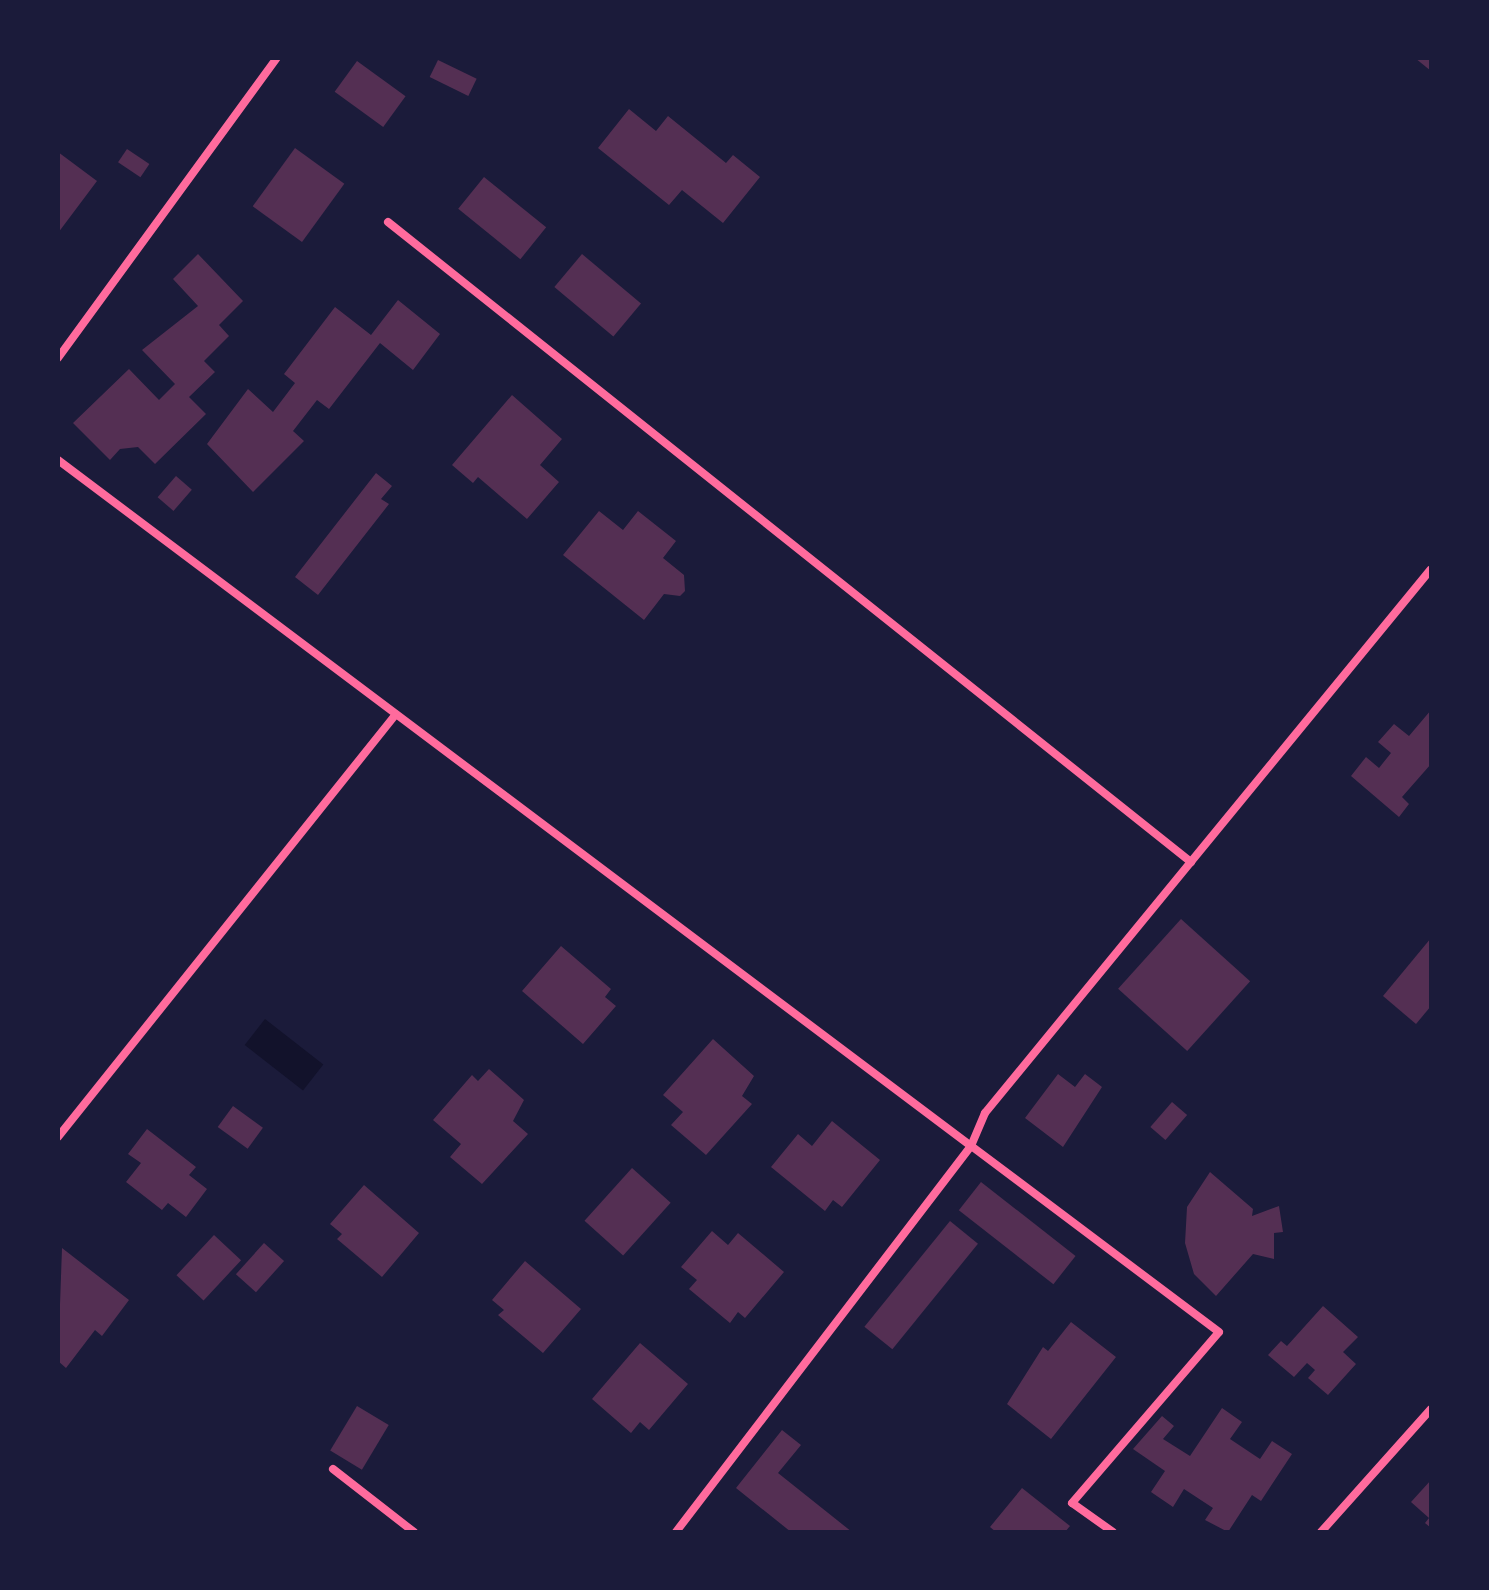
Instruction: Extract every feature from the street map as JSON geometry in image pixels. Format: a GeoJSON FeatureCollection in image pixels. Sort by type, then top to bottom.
{"type":"FeatureCollection","features":[{"type":"Feature","properties":{"kind":"street"},"geometry":{"type":"LineString","coordinates":[[58,358],[277,58]]}},
{"type":"Feature","properties":{"kind":"street"},"geometry":{"type":"LineString","coordinates":[[388,222],[1191,862]]}},
{"type":"Feature","properties":{"kind":"street"},"geometry":{"type":"LineString","coordinates":[[58,460],[1219,1332],[1072,1503],[1113,1532]]}},
{"type":"Feature","properties":{"kind":"street"},"geometry":{"type":"LineString","coordinates":[[676,1532],[971,1146],[985,1113],[1431,569]]}},
{"type":"Feature","properties":{"kind":"street"},"geometry":{"type":"LineString","coordinates":[[58,1137],[396,714]]}},
{"type":"Feature","properties":{"kind":"street"},"geometry":{"type":"LineString","coordinates":[[1321,1532],[1431,1409]]}},
{"type":"Feature","properties":{"kind":"street"},"geometry":{"type":"LineString","coordinates":[[333,1469],[414,1532]]}},
{"type":"Feature","properties":{"kind":"shaded area"},"geometry":{"type":"Polygon","coordinates":[[[265,1019],[323,1065],[303,1091],[245,1045],[265,1019]]]}},
{"type":"Feature","properties":{"kind":"building"},"geometry":{"type":"Polygon","coordinates":[[[1415,58],[1431,58],[1431,71],[1415,58]]]}},
{"type":"Feature","properties":{"kind":"building"},"geometry":{"type":"Polygon","coordinates":[[[438,60],[477,79],[468,96],[430,77],[438,60]]]}},
{"type":"Feature","properties":{"kind":"building"},"geometry":{"type":"Polygon","coordinates":[[[357,61],[406,96],[383,127],[335,92],[357,61]]]}},
{"type":"Feature","properties":{"kind":"building"},"geometry":{"type":"Polygon","coordinates":[[[629,109],[656,131],[668,116],[726,163],[733,155],[760,177],[723,223],[682,190],[669,205],[598,148],[629,109]]]}},
{"type":"Feature","properties":{"kind":"building"},"geometry":{"type":"Polygon","coordinates":[[[295,148],[344,184],[302,242],[253,206],[295,148]]]}},
{"type":"Feature","properties":{"kind":"building"},"geometry":{"type":"Polygon","coordinates":[[[127,149],[149,164],[140,177],[118,162],[127,149]]]}},
{"type":"Feature","properties":{"kind":"building"},"geometry":{"type":"Polygon","coordinates":[[[58,152],[97,181],[58,233],[58,152]]]}},
{"type":"Feature","properties":{"kind":"building"},"geometry":{"type":"Polygon","coordinates":[[[484,177],[546,227],[520,259],[458,209],[484,177]]]}},
{"type":"Feature","properties":{"kind":"building"},"geometry":{"type":"Polygon","coordinates":[[[198,254],[243,301],[219,325],[229,336],[204,361],[215,372],[189,397],[206,414],[155,464],[138,447],[120,449],[110,460],[73,423],[129,369],[159,400],[175,384],[142,350],[198,306],[173,279],[198,254]]]}},
{"type":"Feature","properties":{"kind":"building"},"geometry":{"type":"Polygon","coordinates":[[[582,254],[641,303],[613,336],[554,287],[582,254]]]}},
{"type":"Feature","properties":{"kind":"building"},"geometry":{"type":"Polygon","coordinates":[[[398,300],[440,334],[413,370],[380,343],[329,409],[317,400],[293,431],[304,441],[253,492],[207,444],[248,389],[273,412],[295,383],[284,374],[335,307],[371,335],[398,300]]]}},
{"type":"Feature","properties":{"kind":"building"},"geometry":{"type":"Polygon","coordinates":[[[512,395],[562,439],[540,465],[559,482],[527,519],[478,477],[473,483],[452,465],[512,395]]]}},
{"type":"Feature","properties":{"kind":"building"},"geometry":{"type":"Polygon","coordinates":[[[376,473],[392,486],[381,499],[389,504],[318,595],[295,577],[376,473]]]}},
{"type":"Feature","properties":{"kind":"building"},"geometry":{"type":"Polygon","coordinates":[[[176,476],[192,490],[173,511],[158,497],[176,476]]]}},
{"type":"Feature","properties":{"kind":"building"},"geometry":{"type":"Polygon","coordinates":[[[599,511],[623,530],[638,511],[676,541],[663,558],[684,575],[685,591],[680,596],[664,594],[644,620],[563,555],[599,511]]]}},
{"type":"Feature","properties":{"kind":"building"},"geometry":{"type":"Polygon","coordinates":[[[1431,710],[1431,764],[1402,797],[1409,804],[1399,817],[1351,776],[1366,757],[1379,768],[1391,753],[1378,742],[1394,724],[1409,736],[1431,710]]]}},
{"type":"Feature","properties":{"kind":"building"},"geometry":{"type":"Polygon","coordinates":[[[1181,919],[1250,981],[1187,1051],[1118,989],[1181,919]]]}},
{"type":"Feature","properties":{"kind":"building"},"geometry":{"type":"Polygon","coordinates":[[[1431,938],[1431,1006],[1416,1024],[1383,996],[1431,938]]]}},
{"type":"Feature","properties":{"kind":"building"},"geometry":{"type":"Polygon","coordinates":[[[561,946],[611,989],[605,997],[616,1006],[583,1044],[522,991],[561,946]]]}},
{"type":"Feature","properties":{"kind":"building"},"geometry":{"type":"Polygon","coordinates":[[[713,1039],[754,1076],[742,1096],[752,1104],[706,1155],[671,1125],[683,1112],[663,1095],[713,1039]]]}},
{"type":"Feature","properties":{"kind":"building"},"geometry":{"type":"Polygon","coordinates":[[[489,1069],[524,1100],[513,1121],[528,1134],[482,1184],[450,1157],[461,1144],[433,1120],[472,1075],[478,1081],[489,1069]]]}},
{"type":"Feature","properties":{"kind":"building"},"geometry":{"type":"Polygon","coordinates":[[[1058,1074],[1075,1087],[1085,1074],[1102,1087],[1063,1147],[1025,1118],[1058,1074]]]}},
{"type":"Feature","properties":{"kind":"building"},"geometry":{"type":"Polygon","coordinates":[[[1172,1102],[1187,1115],[1165,1140],[1150,1127],[1172,1102]]]}},
{"type":"Feature","properties":{"kind":"building"},"geometry":{"type":"Polygon","coordinates":[[[233,1106],[263,1128],[248,1149],[218,1127],[233,1106]]]}},
{"type":"Feature","properties":{"kind":"building"},"geometry":{"type":"Polygon","coordinates":[[[832,1121],[880,1160],[842,1207],[833,1200],[825,1211],[771,1167],[798,1134],[812,1146],[832,1121]]]}},
{"type":"Feature","properties":{"kind":"building"},"geometry":{"type":"Polygon","coordinates":[[[147,1129],[196,1167],[189,1175],[207,1189],[186,1217],[168,1203],[162,1210],[126,1182],[141,1163],[128,1154],[147,1129]]]}},
{"type":"Feature","properties":{"kind":"building"},"geometry":{"type":"Polygon","coordinates":[[[632,1168],[671,1203],[623,1256],[584,1221],[632,1168]]]}},
{"type":"Feature","properties":{"kind":"building"},"geometry":{"type":"Polygon","coordinates":[[[1210,1172],[1253,1209],[1252,1216],[1279,1206],[1283,1232],[1274,1233],[1274,1259],[1253,1254],[1216,1296],[1194,1274],[1185,1243],[1187,1207],[1210,1172]]]}},
{"type":"Feature","properties":{"kind":"building"},"geometry":{"type":"Polygon","coordinates":[[[981,1182],[1076,1256],[1053,1284],[959,1210],[981,1182]]]}},
{"type":"Feature","properties":{"kind":"building"},"geometry":{"type":"Polygon","coordinates":[[[364,1185],[419,1233],[382,1277],[337,1239],[342,1234],[330,1224],[364,1185]]]}},
{"type":"Feature","properties":{"kind":"building"},"geometry":{"type":"Polygon","coordinates":[[[950,1221],[978,1244],[892,1349],[864,1327],[950,1221]]]}},
{"type":"Feature","properties":{"kind":"building"},"geometry":{"type":"Polygon","coordinates":[[[712,1231],[728,1245],[738,1233],[784,1272],[745,1318],[738,1312],[730,1323],[689,1289],[697,1280],[681,1267],[712,1231]]]}},
{"type":"Feature","properties":{"kind":"building"},"geometry":{"type":"Polygon","coordinates":[[[214,1235],[241,1260],[204,1300],[176,1275],[214,1235]]]}},
{"type":"Feature","properties":{"kind":"building"},"geometry":{"type":"Polygon","coordinates":[[[264,1243],[284,1261],[256,1292],[236,1274],[264,1243]]]}},
{"type":"Feature","properties":{"kind":"building"},"geometry":{"type":"Polygon","coordinates":[[[62,1248],[129,1300],[102,1336],[95,1330],[66,1368],[58,1361],[62,1248]]]}},
{"type":"Feature","properties":{"kind":"building"},"geometry":{"type":"Polygon","coordinates":[[[525,1261],[581,1309],[543,1353],[498,1315],[504,1310],[492,1300],[525,1261]]]}},
{"type":"Feature","properties":{"kind":"building"},"geometry":{"type":"Polygon","coordinates":[[[1323,1306],[1358,1337],[1343,1352],[1356,1364],[1328,1395],[1308,1378],[1315,1370],[1307,1363],[1294,1377],[1268,1355],[1281,1341],[1287,1346],[1323,1306]]]}},
{"type":"Feature","properties":{"kind":"building"},"geometry":{"type":"Polygon","coordinates":[[[1071,1322],[1116,1357],[1051,1439],[1007,1404],[1043,1347],[1048,1351],[1071,1322]]]}},
{"type":"Feature","properties":{"kind":"building"},"geometry":{"type":"Polygon","coordinates":[[[640,1343],[688,1384],[649,1430],[640,1422],[631,1433],[592,1399],[640,1343]]]}},
{"type":"Feature","properties":{"kind":"building"},"geometry":{"type":"Polygon","coordinates":[[[357,1406],[389,1425],[362,1470],[330,1451],[357,1406]]]}},
{"type":"Feature","properties":{"kind":"building"},"geometry":{"type":"Polygon","coordinates":[[[1222,1408],[1242,1422],[1230,1439],[1260,1459],[1272,1441],[1292,1454],[1261,1501],[1252,1495],[1228,1532],[1205,1520],[1213,1508],[1184,1489],[1173,1507],[1151,1492],[1165,1471],[1133,1449],[1162,1416],[1174,1426],[1163,1439],[1190,1456],[1222,1408]]]}},
{"type":"Feature","properties":{"kind":"building"},"geometry":{"type":"Polygon","coordinates":[[[782,1430],[801,1445],[778,1473],[852,1532],[791,1532],[736,1488],[782,1430]]]}},
{"type":"Feature","properties":{"kind":"building"},"geometry":{"type":"Polygon","coordinates":[[[1431,1480],[1431,1528],[1425,1523],[1429,1518],[1411,1502],[1431,1480]]]}},
{"type":"Feature","properties":{"kind":"building"},"geometry":{"type":"Polygon","coordinates":[[[1022,1488],[1070,1526],[1065,1532],[996,1532],[990,1527],[1022,1488]]]}}]}
